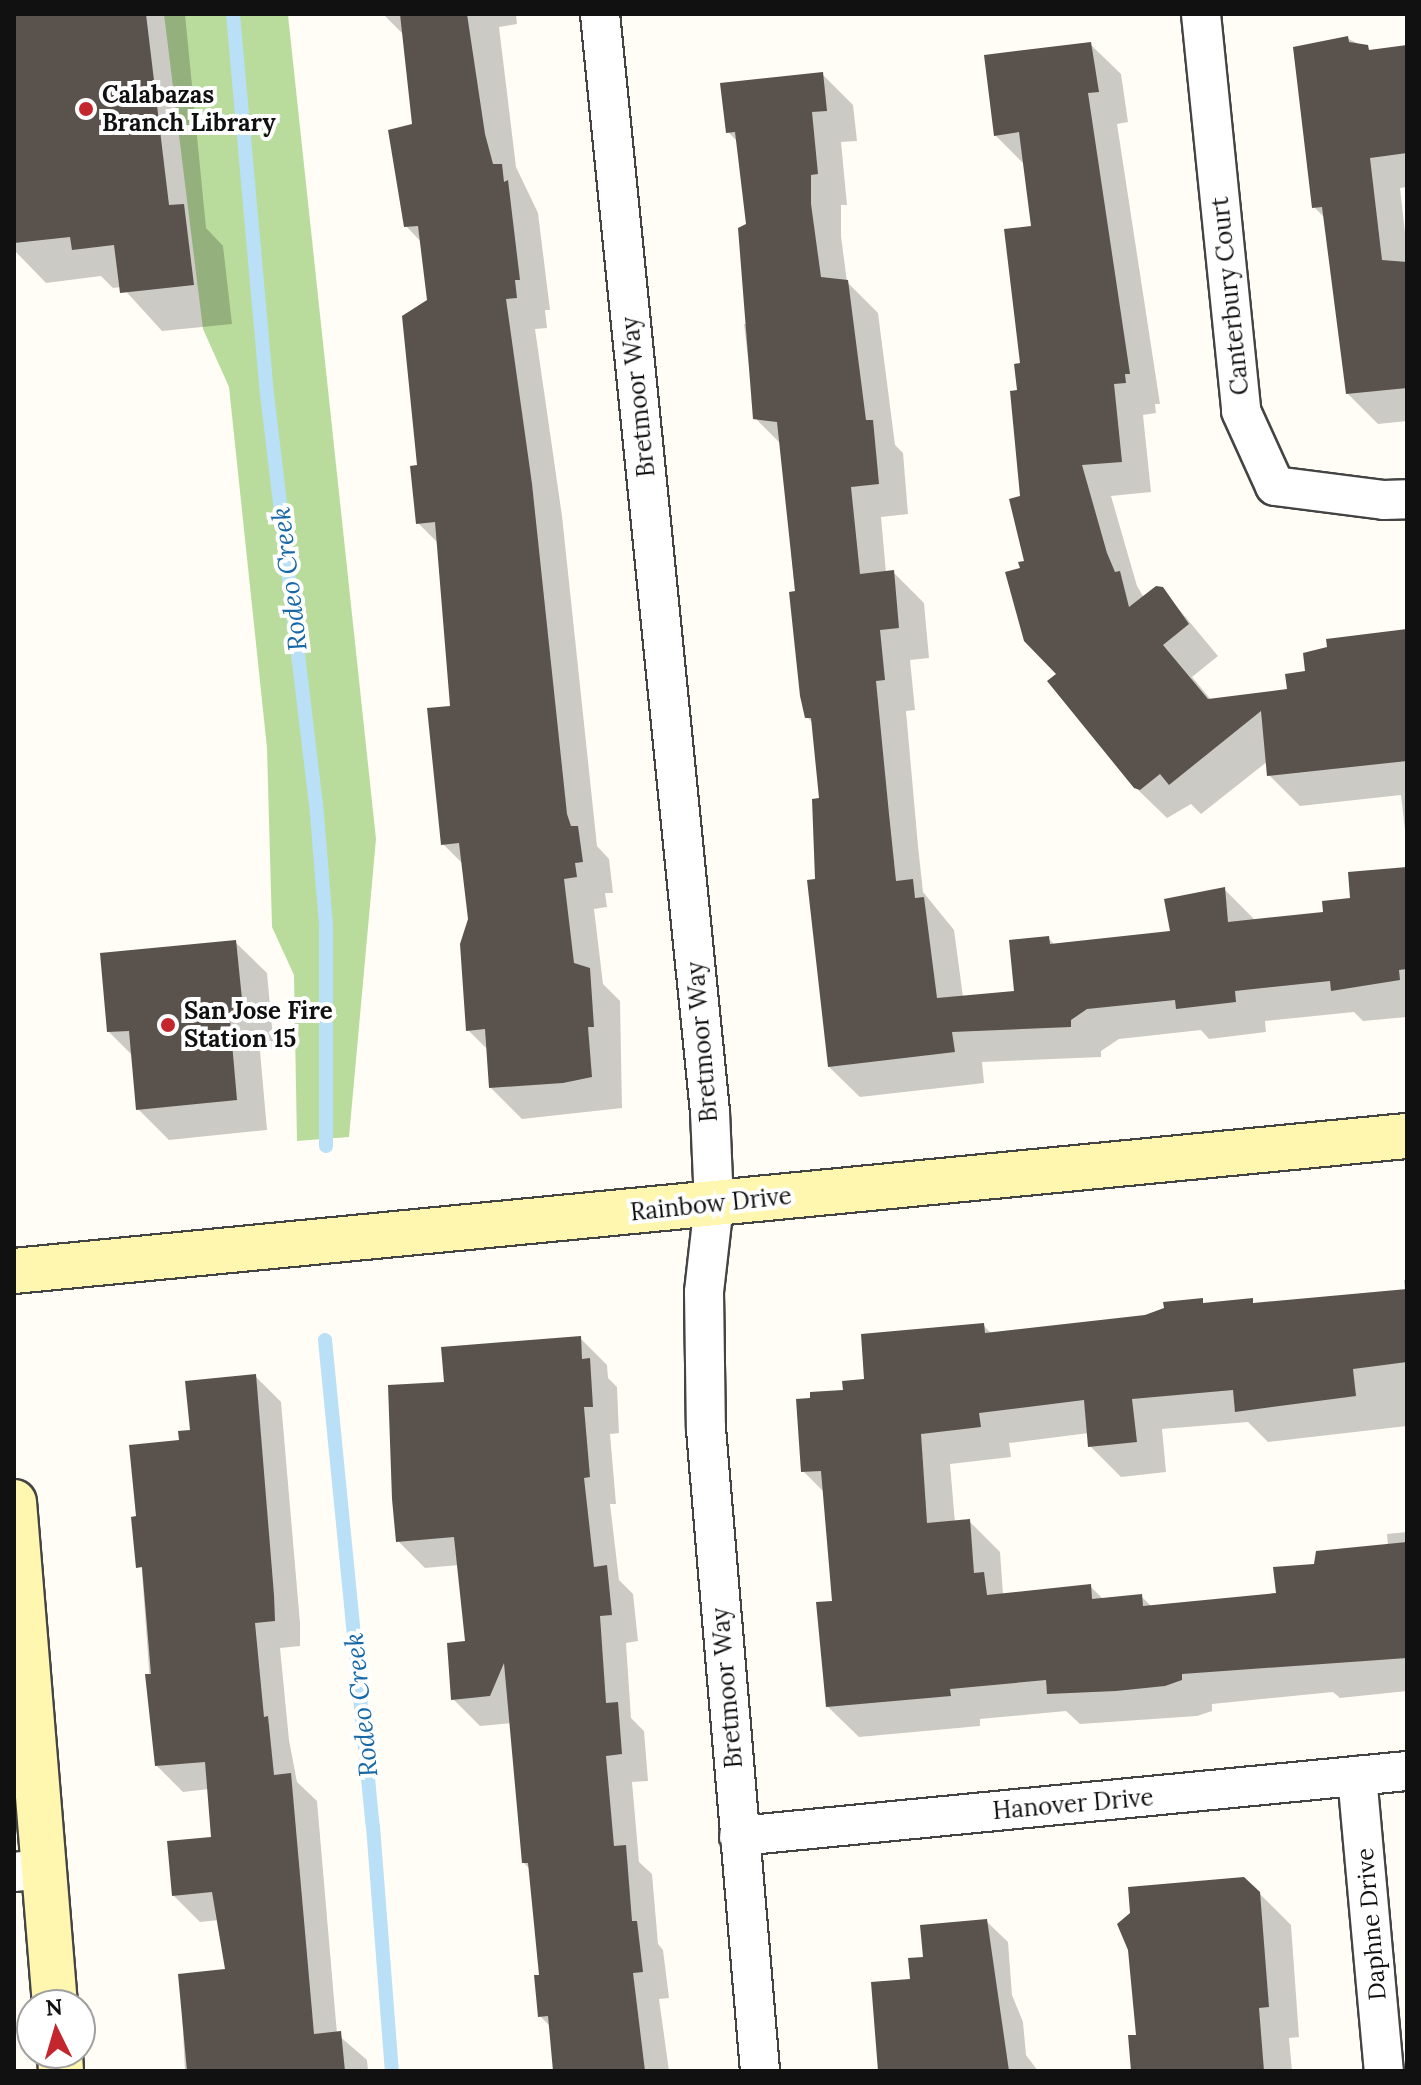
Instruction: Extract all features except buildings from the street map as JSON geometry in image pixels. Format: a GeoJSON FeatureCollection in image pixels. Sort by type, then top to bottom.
{"type":"FeatureCollection","features":[{"type":"Feature","properties":{"kind":"street","name":"Bretmoor Way"},"geometry":{"type":"LineString","coordinates":[[600,14],[710,1108],[714,1204],[704,1292],[706,1429],[760,2071]]}},
{"type":"Feature","properties":{"kind":"street","name":"Canterbury Court"},"geometry":{"type":"LineString","coordinates":[[1201,14],[1241,411],[1275,486],[1407,499]]}},
{"type":"Feature","properties":{"kind":"street","name":"Rainbow Drive"},"geometry":{"type":"LineString","coordinates":[[14,1271],[1407,1136]]}},
{"type":"Feature","properties":{"kind":"street"},"geometry":{"type":"LineString","coordinates":[[14,1502],[29,1870],[52,1989]]}},
{"type":"Feature","properties":{"kind":"street","name":"Hanover Drive"},"geometry":{"type":"LineString","coordinates":[[739,1836],[1407,1771]]}},
{"type":"Feature","properties":{"kind":"street","name":"Daphne Drive"},"geometry":{"type":"LineString","coordinates":[[1357,1776],[1384,2071]]}},
{"type":"Feature","properties":{"kind":"green space"},"geometry":{"type":"Polygon","coordinates":[[[164,14],[288,15],[376,839],[349,1137],[297,1141],[294,975],[272,927],[267,748],[229,387],[203,329],[164,14]]]}},
{"type":"Feature","properties":{"kind":"waterway","name":"Rodeo Creek"},"geometry":{"type":"LineString","coordinates":[[233,14],[267,394],[316,803],[326,924],[326,1146]]}},
{"type":"Feature","properties":{"kind":"waterway","name":"Rodeo Creek"},"geometry":{"type":"LineString","coordinates":[[325,1340],[373,1826],[392,2071]]}},
{"type":"Feature","properties":{"kind":"place","name":"Calabazas Branch Library"},"geometry":{"type":"Point","coordinates":[86,109]}},
{"type":"Feature","properties":{"kind":"place","name":"San Jose Fire Station 15"},"geometry":{"type":"Point","coordinates":[168,1025]}}]}
